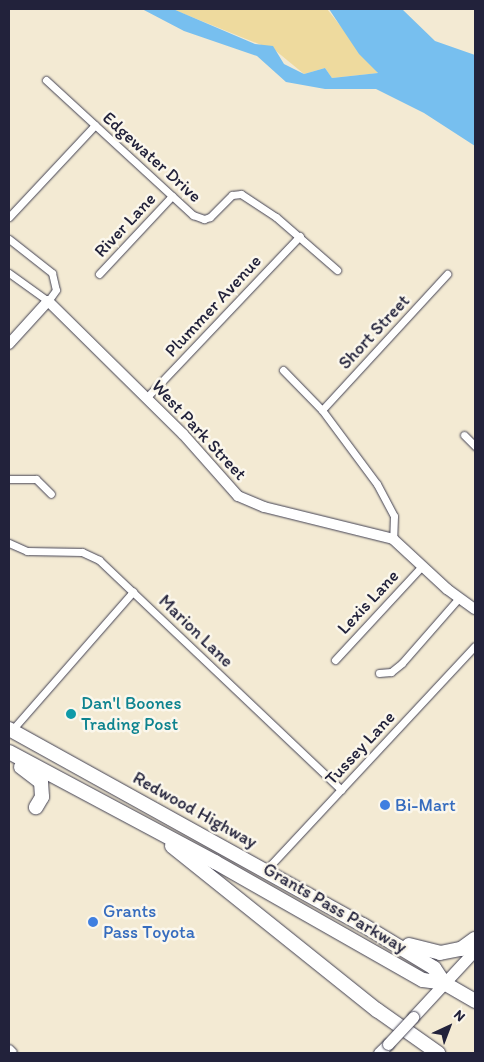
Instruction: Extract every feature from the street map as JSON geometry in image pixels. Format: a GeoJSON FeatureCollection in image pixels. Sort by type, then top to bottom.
{"type":"FeatureCollection","features":[{"type":"Feature","properties":{"kind":"highway","name":"Redwood Highway"},"geometry":{"type":"LineString","coordinates":[[10,729],[363,924]]}},
{"type":"Feature","properties":{"kind":"highway","name":"Redwood Highway"},"geometry":{"type":"LineString","coordinates":[[9,752],[131,816]]}},
{"type":"Feature","properties":{"kind":"highway"},"geometry":{"type":"LineString","coordinates":[[9,761],[34,774],[41,782],[42,797],[36,807]]}},
{"type":"Feature","properties":{"kind":"highway","name":"Grants Pass Parkway"},"geometry":{"type":"LineString","coordinates":[[131,816],[423,980],[444,983],[475,1001]]}},
{"type":"Feature","properties":{"kind":"highway"},"geometry":{"type":"LineString","coordinates":[[131,816],[377,1010],[438,1053]]}},
{"type":"Feature","properties":{"kind":"highway","name":"Grants Pass Parkway"},"geometry":{"type":"LineString","coordinates":[[363,924],[434,968],[444,983]]}},
{"type":"Feature","properties":{"kind":"highway"},"geometry":{"type":"LineString","coordinates":[[363,924],[419,950],[440,953],[461,950],[475,939]]}},
{"type":"Feature","properties":{"kind":"main road"},"geometry":{"type":"LineString","coordinates":[[379,1053],[475,950]]}},
{"type":"Feature","properties":{"kind":"street","name":"Edgewater Drive"},"geometry":{"type":"LineString","coordinates":[[46,80],[193,215],[204,219],[232,196],[241,194],[300,236],[337,270]]}},
{"type":"Feature","properties":{"kind":"street"},"geometry":{"type":"LineString","coordinates":[[9,218],[95,125]]}},
{"type":"Feature","properties":{"kind":"street","name":"River Lane"},"geometry":{"type":"LineString","coordinates":[[99,274],[172,196]]}},
{"type":"Feature","properties":{"kind":"street","name":"Plummer Avenue"},"geometry":{"type":"LineString","coordinates":[[147,397],[300,236]]}},
{"type":"Feature","properties":{"kind":"street"},"geometry":{"type":"LineString","coordinates":[[9,238],[52,273],[56,290],[9,344]]}},
{"type":"Feature","properties":{"kind":"street"},"geometry":{"type":"LineString","coordinates":[[9,273],[48,301]]}},
{"type":"Feature","properties":{"kind":"street","name":"Short Street"},"geometry":{"type":"LineString","coordinates":[[322,410],[448,274]]}},
{"type":"Feature","properties":{"kind":"street","name":"West Park Street"},"geometry":{"type":"LineString","coordinates":[[48,301],[183,434],[224,484],[244,499],[264,508],[393,540],[459,598],[475,609]]}},
{"type":"Feature","properties":{"kind":"street"},"geometry":{"type":"LineString","coordinates":[[283,370],[322,410],[362,461],[389,504],[394,516],[393,540]]}},
{"type":"Feature","properties":{"kind":"street"},"geometry":{"type":"LineString","coordinates":[[464,436],[475,446]]}},
{"type":"Feature","properties":{"kind":"street"},"geometry":{"type":"LineString","coordinates":[[9,479],[19,476],[36,479],[51,494]]}},
{"type":"Feature","properties":{"kind":"street","name":"Marion Lane"},"geometry":{"type":"LineString","coordinates":[[9,542],[27,552],[92,555],[134,592],[341,790]]}},
{"type":"Feature","properties":{"kind":"street","name":"Lexis Lane"},"geometry":{"type":"LineString","coordinates":[[334,660],[423,565]]}},
{"type":"Feature","properties":{"kind":"street"},"geometry":{"type":"LineString","coordinates":[[10,729],[134,592]]}},
{"type":"Feature","properties":{"kind":"street"},"geometry":{"type":"LineString","coordinates":[[379,673],[391,672],[402,663],[459,598]]}},
{"type":"Feature","properties":{"kind":"street","name":"Tussey Lane"},"geometry":{"type":"LineString","coordinates":[[266,870],[475,646]]}},
{"type":"Feature","properties":{"kind":"street"},"geometry":{"type":"LineString","coordinates":[[9,1050],[12,1053]]}},
{"type":"Feature","properties":{"kind":"sand"},"geometry":{"type":"Polygon","coordinates":[[[172,9],[327,9],[378,73],[332,78],[325,68],[304,74],[276,51],[172,9]]]}},
{"type":"Feature","properties":{"kind":"water"},"geometry":{"type":"Polygon","coordinates":[[[142,9],[173,9],[255,44],[273,46],[284,64],[304,74],[325,68],[332,78],[378,73],[359,54],[329,9],[402,9],[435,41],[475,55],[475,146],[424,113],[376,89],[325,89],[286,82],[257,56],[184,31],[142,9]]]}},
{"type":"Feature","properties":{"kind":"place","name":"Dan'l Boones Trading Post"},"geometry":{"type":"Point","coordinates":[71,714]}},
{"type":"Feature","properties":{"kind":"place","name":"Bi-Mart"},"geometry":{"type":"Point","coordinates":[385,805]}},
{"type":"Feature","properties":{"kind":"place","name":"Grants Pass Toyota"},"geometry":{"type":"Point","coordinates":[93,922]}}]}
